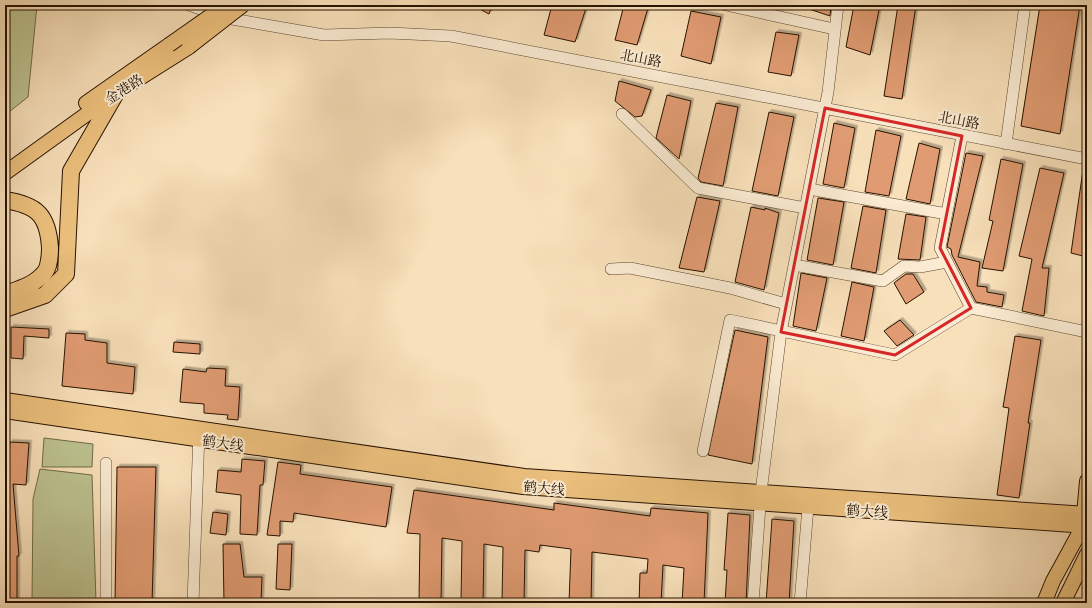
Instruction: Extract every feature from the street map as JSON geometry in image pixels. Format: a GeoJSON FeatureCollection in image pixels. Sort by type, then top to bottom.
{"type":"FeatureCollection","features":[{"type":"Feature","properties":{"kind":"highway"},"geometry":{"type":"LineString","coordinates":[[5,309],[45,295],[66,274],[71,171],[116,93]]}},
{"type":"Feature","properties":{"kind":"highway"},"geometry":{"type":"LineString","coordinates":[[5,200],[25,203],[42,217],[49,231],[50,253],[46,271],[31,284],[5,294]]}},
{"type":"Feature","properties":{"kind":"main road","name":"金港路"},"geometry":{"type":"LineString","coordinates":[[5,163],[107,88],[226,5]]}},
{"type":"Feature","properties":{"kind":"main road","name":"金港路"},"geometry":{"type":"LineString","coordinates":[[5,173],[116,93],[189,47],[243,5]]}},
{"type":"Feature","properties":{"kind":"main road","name":"鹤大线"},"geometry":{"type":"LineString","coordinates":[[5,400],[199,434],[523,487],[760,498],[1085,520]]}},
{"type":"Feature","properties":{"kind":"main road","name":"鹤大线"},"geometry":{"type":"LineString","coordinates":[[5,412],[199,434]]}},
{"type":"Feature","properties":{"kind":"main road"},"geometry":{"type":"LineString","coordinates":[[1044,603],[1054,580],[1085,520],[1087,481]]}},
{"type":"Feature","properties":{"kind":"main road","name":"鹤大线"},"geometry":{"type":"LineString","coordinates":[[760,498],[808,507],[1085,520]]}},
{"type":"Feature","properties":{"kind":"main road"},"geometry":{"type":"LineString","coordinates":[[1063,603],[1087,554]]}},
{"type":"Feature","properties":{"kind":"street","name":"北山路"},"geometry":{"type":"LineString","coordinates":[[189,5],[226,18],[324,35],[390,33],[451,36],[1087,159]]}},
{"type":"Feature","properties":{"kind":"street"},"geometry":{"type":"LineString","coordinates":[[726,5],[834,29]]}},
{"type":"Feature","properties":{"kind":"street"},"geometry":{"type":"LineString","coordinates":[[752,603],[760,498],[781,332],[828,92],[834,29],[838,5]]}},
{"type":"Feature","properties":{"kind":"street"},"geometry":{"type":"LineString","coordinates":[[1006,144],[1025,5]]}},
{"type":"Feature","properties":{"kind":"street"},"geometry":{"type":"LineString","coordinates":[[622,114],[698,188],[805,208]]}},
{"type":"Feature","properties":{"kind":"street"},"geometry":{"type":"LineString","coordinates":[[962,136],[940,248],[971,308]]}},
{"type":"Feature","properties":{"kind":"street"},"geometry":{"type":"LineString","coordinates":[[809,189],[947,214]]}},
{"type":"Feature","properties":{"kind":"street"},"geometry":{"type":"LineString","coordinates":[[794,265],[883,281],[904,266],[920,267],[947,262]]}},
{"type":"Feature","properties":{"kind":"street"},"geometry":{"type":"LineString","coordinates":[[611,269],[630,268],[730,288],[786,304]]}},
{"type":"Feature","properties":{"kind":"street"},"geometry":{"type":"LineString","coordinates":[[703,451],[730,320],[781,332],[896,355],[971,308],[1087,332]]}},
{"type":"Feature","properties":{"kind":"street"},"geometry":{"type":"LineString","coordinates":[[193,603],[199,434]]}},
{"type":"Feature","properties":{"kind":"street"},"geometry":{"type":"LineString","coordinates":[[106,463],[106,603]]}},
{"type":"Feature","properties":{"kind":"street"},"geometry":{"type":"LineString","coordinates":[[800,603],[808,507]]}},
{"type":"Feature","properties":{"kind":"highlighted area"},"geometry":{"type":"Polygon","coordinates":[[[825,108],[962,136],[940,248],[971,308],[895,355],[781,332],[825,108]]]}},
{"type":"Feature","properties":{"kind":"green space"},"geometry":{"type":"Polygon","coordinates":[[[5,5],[37,5],[28,97],[5,115],[5,5]]]}},
{"type":"Feature","properties":{"kind":"green space"},"geometry":{"type":"Polygon","coordinates":[[[44,438],[93,444],[92,467],[42,467],[44,438]]]}},
{"type":"Feature","properties":{"kind":"green space"},"geometry":{"type":"Polygon","coordinates":[[[40,469],[92,475],[96,603],[32,603],[33,499],[40,469]]]}},
{"type":"Feature","properties":{"kind":"building"},"geometry":{"type":"Polygon","coordinates":[[[472,5],[492,5],[489,14],[472,5]]]}},
{"type":"Feature","properties":{"kind":"building"},"geometry":{"type":"Polygon","coordinates":[[[552,5],[587,5],[575,42],[544,35],[552,5]]]}},
{"type":"Feature","properties":{"kind":"building"},"geometry":{"type":"Polygon","coordinates":[[[624,5],[648,8],[637,45],[615,40],[624,5]]]}},
{"type":"Feature","properties":{"kind":"building"},"geometry":{"type":"Polygon","coordinates":[[[831,5],[830,16],[800,6],[831,5]]]}},
{"type":"Feature","properties":{"kind":"building"},"geometry":{"type":"Polygon","coordinates":[[[854,5],[880,5],[870,55],[846,47],[854,5]]]}},
{"type":"Feature","properties":{"kind":"building"},"geometry":{"type":"Polygon","coordinates":[[[898,5],[916,5],[902,99],[884,96],[898,5]]]}},
{"type":"Feature","properties":{"kind":"building"},"geometry":{"type":"Polygon","coordinates":[[[1040,5],[1080,5],[1060,134],[1021,126],[1040,5]]]}},
{"type":"Feature","properties":{"kind":"building"},"geometry":{"type":"Polygon","coordinates":[[[691,11],[721,17],[711,64],[681,56],[691,11]]]}},
{"type":"Feature","properties":{"kind":"building"},"geometry":{"type":"Polygon","coordinates":[[[776,32],[799,35],[791,76],[768,72],[776,32]]]}},
{"type":"Feature","properties":{"kind":"building"},"geometry":{"type":"Polygon","coordinates":[[[619,81],[651,90],[642,116],[635,117],[615,101],[619,81]]]}},
{"type":"Feature","properties":{"kind":"building"},"geometry":{"type":"Polygon","coordinates":[[[667,95],[691,101],[679,159],[656,138],[667,95]]]}},
{"type":"Feature","properties":{"kind":"building"},"geometry":{"type":"Polygon","coordinates":[[[716,103],[738,107],[723,186],[701,182],[698,178],[716,103]]]}},
{"type":"Feature","properties":{"kind":"building"},"geometry":{"type":"Polygon","coordinates":[[[769,112],[794,117],[778,196],[752,191],[769,112]]]}},
{"type":"Feature","properties":{"kind":"building"},"geometry":{"type":"Polygon","coordinates":[[[834,123],[855,128],[844,188],[823,184],[834,123]]]}},
{"type":"Feature","properties":{"kind":"building"},"geometry":{"type":"Polygon","coordinates":[[[876,130],[901,136],[889,196],[865,192],[876,130]]]}},
{"type":"Feature","properties":{"kind":"building"},"geometry":{"type":"Polygon","coordinates":[[[919,143],[940,149],[930,204],[906,199],[919,143]]]}},
{"type":"Feature","properties":{"kind":"building"},"geometry":{"type":"Polygon","coordinates":[[[966,153],[983,156],[958,257],[980,262],[977,286],[987,287],[987,292],[1004,295],[1002,307],[976,302],[952,255],[951,249],[947,247],[966,153]]]}},
{"type":"Feature","properties":{"kind":"building"},"geometry":{"type":"Polygon","coordinates":[[[1001,159],[1023,164],[1003,271],[982,268],[993,221],[989,220],[1001,159]]]}},
{"type":"Feature","properties":{"kind":"building"},"geometry":{"type":"Polygon","coordinates":[[[1040,168],[1064,173],[1042,268],[1049,268],[1044,316],[1022,311],[1032,259],[1019,256],[1040,168]]]}},
{"type":"Feature","properties":{"kind":"building"},"geometry":{"type":"Polygon","coordinates":[[[1083,170],[1087,170],[1087,257],[1071,253],[1083,170]]]}},
{"type":"Feature","properties":{"kind":"building"},"geometry":{"type":"Polygon","coordinates":[[[697,197],[720,201],[704,272],[679,268],[697,197]]]}},
{"type":"Feature","properties":{"kind":"building"},"geometry":{"type":"Polygon","coordinates":[[[818,198],[844,202],[833,265],[807,260],[818,198]]]}},
{"type":"Feature","properties":{"kind":"building"},"geometry":{"type":"Polygon","coordinates":[[[863,206],[886,210],[876,273],[851,268],[863,206]]]}},
{"type":"Feature","properties":{"kind":"building"},"geometry":{"type":"Polygon","coordinates":[[[751,207],[765,210],[765,208],[779,213],[764,290],[735,282],[751,207]]]}},
{"type":"Feature","properties":{"kind":"building"},"geometry":{"type":"Polygon","coordinates":[[[906,214],[926,217],[920,260],[898,259],[906,214]]]}},
{"type":"Feature","properties":{"kind":"building"},"geometry":{"type":"Polygon","coordinates":[[[801,273],[827,278],[816,331],[793,326],[801,273]]]}},
{"type":"Feature","properties":{"kind":"building"},"geometry":{"type":"Polygon","coordinates":[[[906,274],[913,274],[924,292],[906,304],[894,283],[906,274]]]}},
{"type":"Feature","properties":{"kind":"building"},"geometry":{"type":"Polygon","coordinates":[[[852,282],[874,287],[864,341],[841,336],[852,282]]]}},
{"type":"Feature","properties":{"kind":"building"},"geometry":{"type":"Polygon","coordinates":[[[900,320],[914,335],[897,346],[884,331],[900,320]]]}},
{"type":"Feature","properties":{"kind":"building"},"geometry":{"type":"Polygon","coordinates":[[[11,327],[49,329],[49,338],[24,336],[23,359],[11,358],[11,327]]]}},
{"type":"Feature","properties":{"kind":"building"},"geometry":{"type":"Polygon","coordinates":[[[735,330],[768,337],[752,464],[708,455],[735,330]]]}},
{"type":"Feature","properties":{"kind":"building"},"geometry":{"type":"Polygon","coordinates":[[[66,333],[85,334],[85,340],[107,343],[107,363],[135,367],[133,394],[62,386],[66,333]]]}},
{"type":"Feature","properties":{"kind":"building"},"geometry":{"type":"Polygon","coordinates":[[[1015,336],[1041,340],[1028,423],[1030,423],[1019,498],[997,495],[1009,408],[1003,407],[1015,336]]]}},
{"type":"Feature","properties":{"kind":"building"},"geometry":{"type":"Polygon","coordinates":[[[174,342],[200,344],[200,354],[173,352],[174,342]]]}},
{"type":"Feature","properties":{"kind":"building"},"geometry":{"type":"Polygon","coordinates":[[[207,368],[226,369],[225,386],[240,387],[238,420],[227,419],[228,415],[204,413],[204,404],[180,402],[183,369],[206,372],[207,368]]]}},
{"type":"Feature","properties":{"kind":"building"},"geometry":{"type":"Polygon","coordinates":[[[10,442],[29,443],[26,485],[13,484],[19,556],[17,556],[17,603],[5,603],[5,496],[10,442]]]}},
{"type":"Feature","properties":{"kind":"building"},"geometry":{"type":"Polygon","coordinates":[[[242,459],[265,461],[263,485],[260,485],[257,535],[240,534],[241,495],[216,492],[218,470],[241,472],[242,459]]]}},
{"type":"Feature","properties":{"kind":"building"},"geometry":{"type":"Polygon","coordinates":[[[278,462],[301,465],[300,474],[392,487],[386,527],[294,513],[293,522],[280,521],[280,536],[267,535],[278,462]]]}},
{"type":"Feature","properties":{"kind":"building"},"geometry":{"type":"Polygon","coordinates":[[[117,467],[156,467],[152,603],[115,603],[117,467]]]}},
{"type":"Feature","properties":{"kind":"building"},"geometry":{"type":"Polygon","coordinates":[[[414,490],[554,510],[554,503],[650,516],[651,508],[708,513],[704,603],[682,603],[684,568],[663,565],[661,603],[639,603],[640,573],[647,573],[648,559],[592,552],[591,603],[569,603],[571,549],[540,545],[539,552],[525,550],[524,603],[502,603],[503,547],[484,544],[483,603],[461,603],[462,541],[442,538],[441,603],[419,603],[420,534],[407,533],[414,490]]]}},
{"type":"Feature","properties":{"kind":"building"},"geometry":{"type":"Polygon","coordinates":[[[213,512],[228,514],[226,535],[210,533],[213,512]]]}},
{"type":"Feature","properties":{"kind":"building"},"geometry":{"type":"Polygon","coordinates":[[[728,513],[750,515],[746,603],[725,603],[727,570],[724,570],[728,513]]]}},
{"type":"Feature","properties":{"kind":"building"},"geometry":{"type":"Polygon","coordinates":[[[772,519],[794,521],[789,603],[766,603],[772,519]]]}},
{"type":"Feature","properties":{"kind":"building"},"geometry":{"type":"Polygon","coordinates":[[[223,544],[240,544],[244,577],[262,577],[261,602],[224,603],[223,544]]]}},
{"type":"Feature","properties":{"kind":"building"},"geometry":{"type":"Polygon","coordinates":[[[278,544],[292,544],[290,590],[276,589],[278,544]]]}}]}
